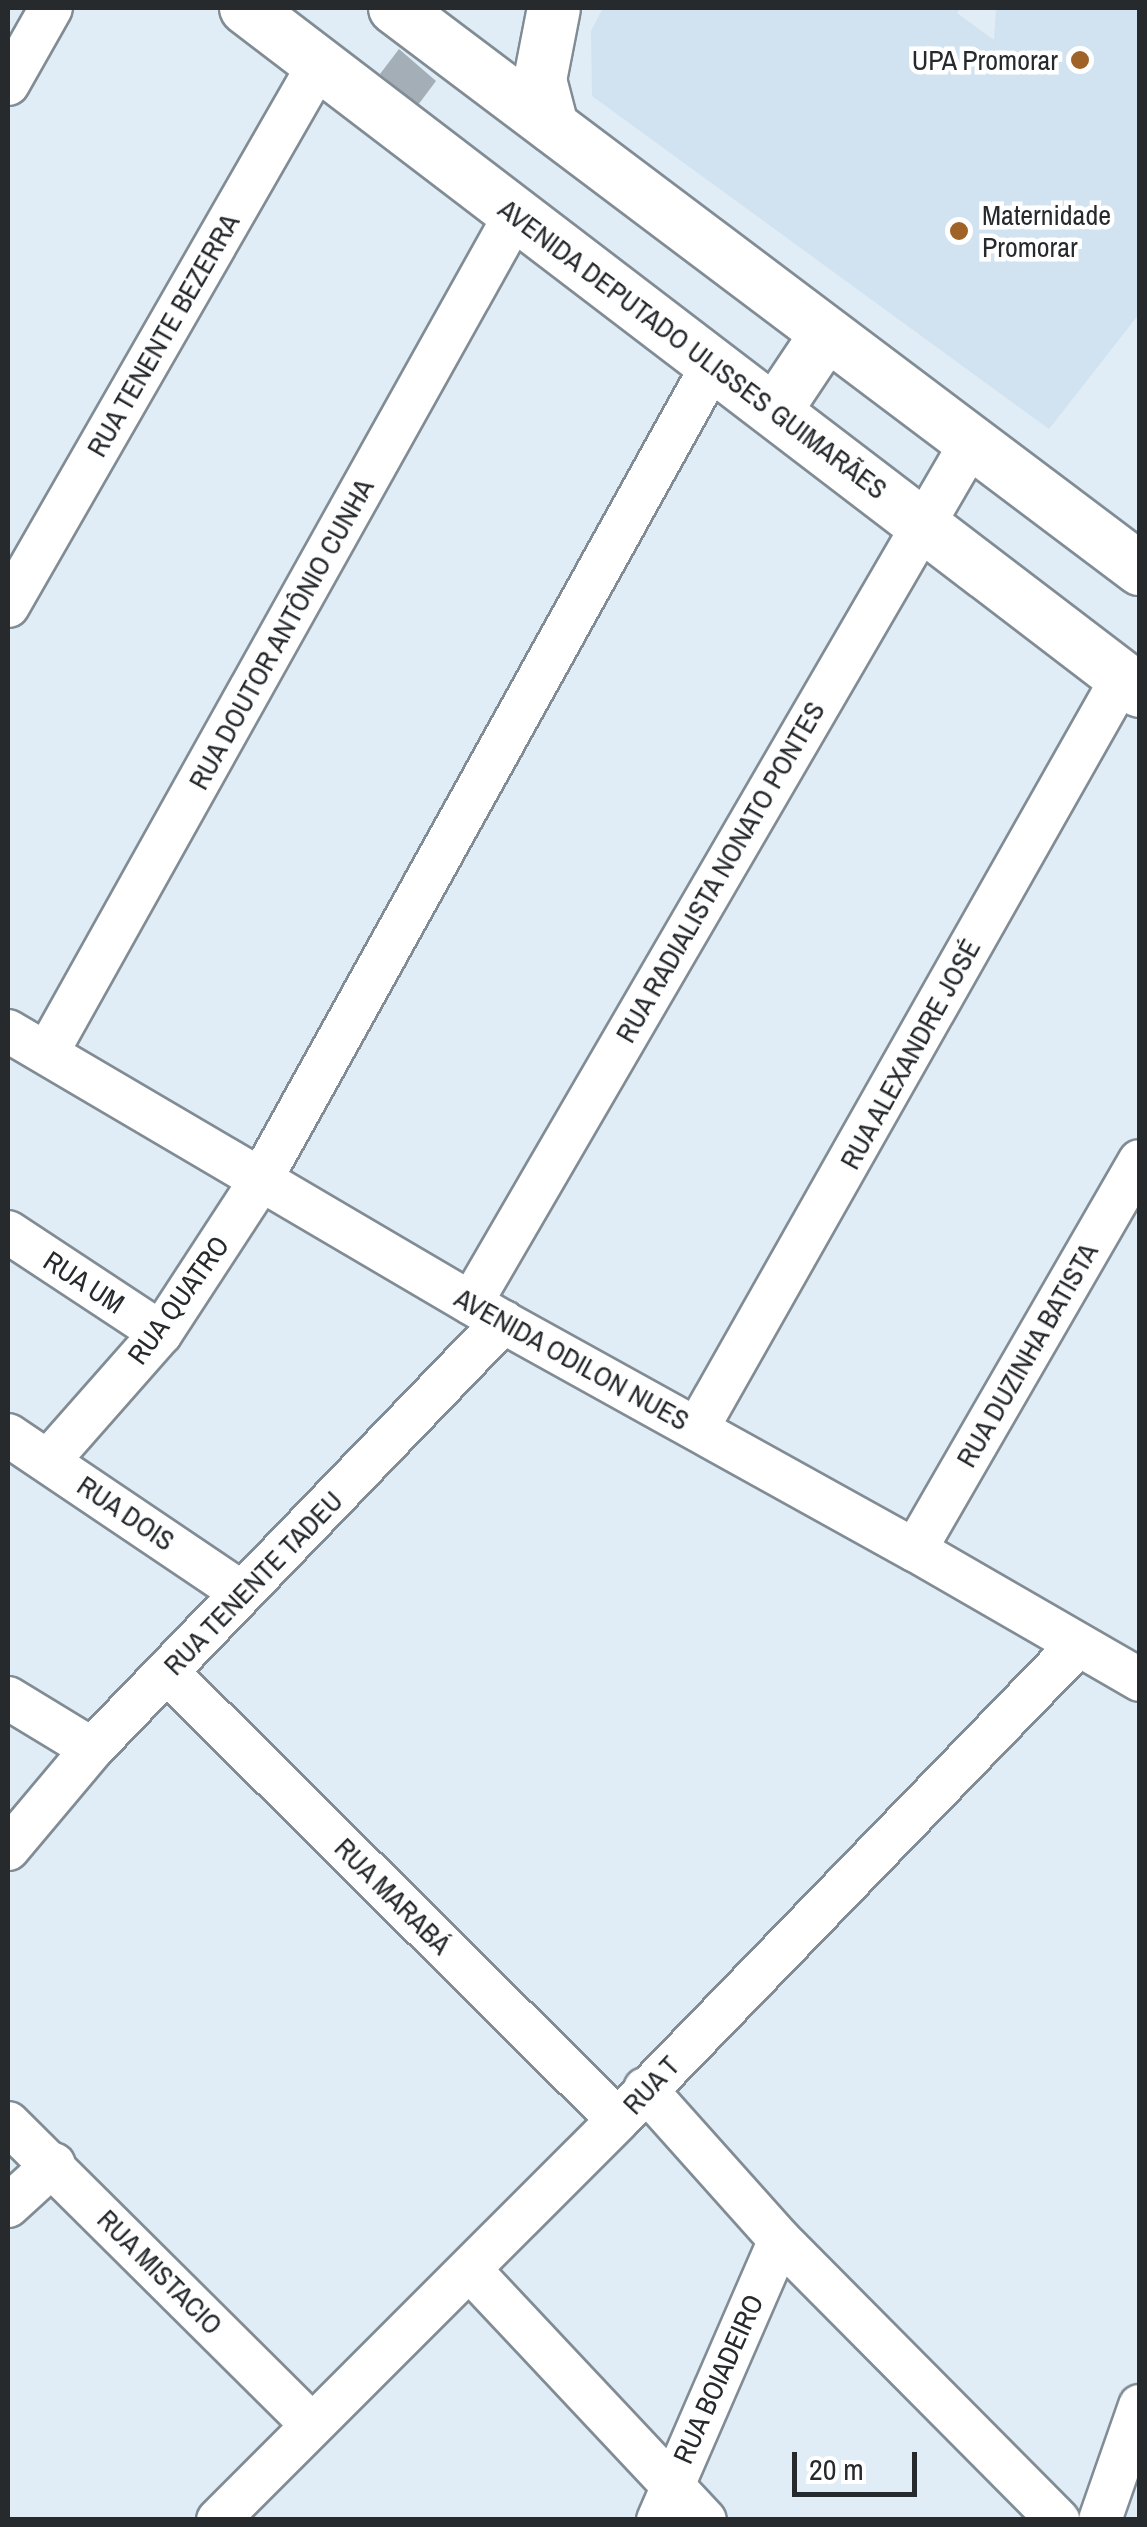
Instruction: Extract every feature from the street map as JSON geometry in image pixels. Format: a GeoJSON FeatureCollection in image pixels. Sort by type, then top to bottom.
{"type":"FeatureCollection","features":[{"type":"Feature","properties":{"kind":"street"},"geometry":{"type":"LineString","coordinates":[[8,84],[51,8]]}},
{"type":"Feature","properties":{"kind":"street","name":"AVENIDA DEPUTADO ULISSES GUIMARÃES"},"geometry":{"type":"LineString","coordinates":[[246,8],[1130,685]]}},
{"type":"Feature","properties":{"kind":"street"},"geometry":{"type":"LineString","coordinates":[[395,8],[825,336],[1140,568]]}},
{"type":"Feature","properties":{"kind":"street"},"geometry":{"type":"LineString","coordinates":[[552,126],[540,80],[554,8]]}},
{"type":"Feature","properties":{"kind":"street","name":"RUA TENENTE BEZERRA"},"geometry":{"type":"LineString","coordinates":[[8,606],[318,64]]}},
{"type":"Feature","properties":{"kind":"street","name":"RUA DOUTOR ANTÔNIO CUNHA"},"geometry":{"type":"LineString","coordinates":[[20,1041],[515,215]]}},
{"type":"Feature","properties":{"kind":"street"},"geometry":{"type":"LineString","coordinates":[[776,411],[825,336]]}},
{"type":"Feature","properties":{"kind":"street"},"geometry":{"type":"LineString","coordinates":[[260,1180],[713,364]]}},
{"type":"Feature","properties":{"kind":"street","name":"RUA RADIALISTA NONATO PONTES"},"geometry":{"type":"LineString","coordinates":[[487,1312],[922,523],[971,444]]}},
{"type":"Feature","properties":{"kind":"street","name":"RUA ALEXANDRE JOSÉ"},"geometry":{"type":"LineString","coordinates":[[698,1429],[1130,685]]}},
{"type":"Feature","properties":{"kind":"street","name":"AVENIDA ODILON NUES"},"geometry":{"type":"LineString","coordinates":[[20,1041],[487,1312],[915,1550],[1078,1646],[1138,1674]]}},
{"type":"Feature","properties":{"kind":"street","name":"RUA DUZINHA BATISTA"},"geometry":{"type":"LineString","coordinates":[[915,1550],[1140,1161]]}},
{"type":"Feature","properties":{"kind":"street","name":"RUA QUATRO"},"geometry":{"type":"LineString","coordinates":[[49,1460],[160,1333],[260,1180]]}},
{"type":"Feature","properties":{"kind":"street","name":"RUA UM"},"geometry":{"type":"LineString","coordinates":[[8,1232],[160,1333]]}},
{"type":"Feature","properties":{"kind":"street","name":"RUA TENENTE TADEU"},"geometry":{"type":"LineString","coordinates":[[8,1849],[92,1749],[242,1593],[487,1312]]}},
{"type":"Feature","properties":{"kind":"street","name":"RUA DOIS"},"geometry":{"type":"LineString","coordinates":[[8,1436],[242,1593]]}},
{"type":"Feature","properties":{"kind":"street","name":"RUA T"},"geometry":{"type":"LineString","coordinates":[[218,2520],[310,2424],[470,2270],[1078,1646]]}},
{"type":"Feature","properties":{"kind":"street","name":"RUA MARABÁ"},"geometry":{"type":"LineString","coordinates":[[168,1673],[780,2240],[1058,2520]]}},
{"type":"Feature","properties":{"kind":"street"},"geometry":{"type":"LineString","coordinates":[[8,1698],[92,1749]]}},
{"type":"Feature","properties":{"kind":"street","name":"RUA MISTACIO"},"geometry":{"type":"LineString","coordinates":[[8,2123],[54,2164],[310,2424]]}},
{"type":"Feature","properties":{"kind":"street"},"geometry":{"type":"LineString","coordinates":[[8,2206],[54,2164]]}},
{"type":"Feature","properties":{"kind":"street","name":"RUA BOIADEIRO"},"geometry":{"type":"LineString","coordinates":[[665,2501],[780,2240]]}},
{"type":"Feature","properties":{"kind":"street"},"geometry":{"type":"LineString","coordinates":[[470,2270],[665,2501],[705,2520]]}},
{"type":"Feature","properties":{"kind":"street"},"geometry":{"type":"LineString","coordinates":[[1100,2520],[1140,2406]]}},
{"type":"Feature","properties":{"kind":"shaded area","name":"Maternidade Promorar"},"geometry":{"type":"Polygon","coordinates":[[[603,8],[960,8],[957,13],[994,40],[996,8],[1139,8],[1139,314],[1049,429],[592,96],[591,31],[603,8]]]}},
{"type":"Feature","properties":{"kind":"building"},"geometry":{"type":"Polygon","coordinates":[[[399,49],[436,81],[418,105],[380,74],[399,49]]]}},
{"type":"Feature","properties":{"kind":"place","name":"UPA Promorar"},"geometry":{"type":"Point","coordinates":[1080,60]}},
{"type":"Feature","properties":{"kind":"place","name":"Maternidade Promorar"},"geometry":{"type":"Point","coordinates":[959,231]}}]}
